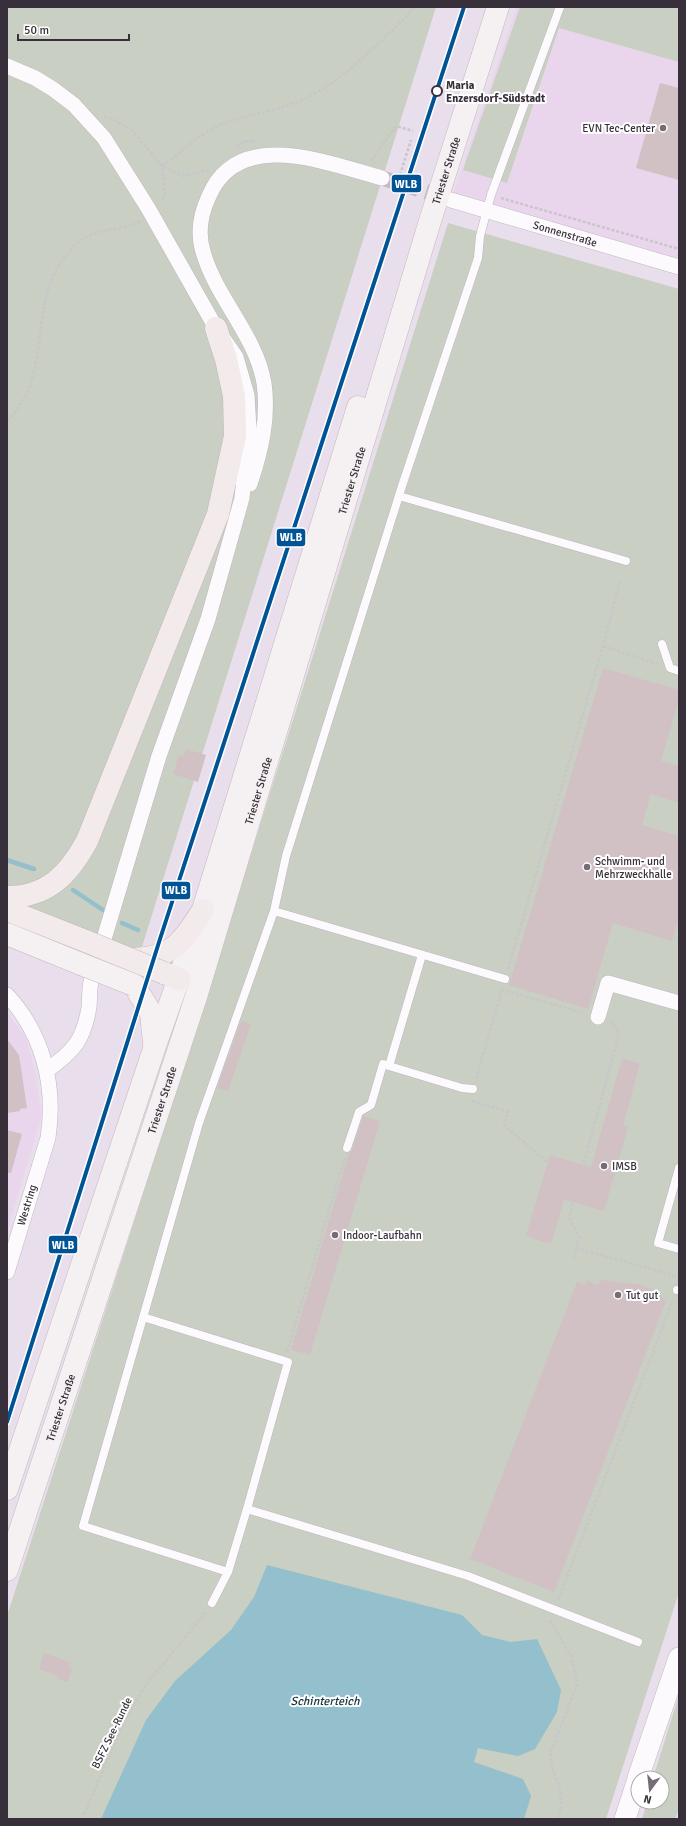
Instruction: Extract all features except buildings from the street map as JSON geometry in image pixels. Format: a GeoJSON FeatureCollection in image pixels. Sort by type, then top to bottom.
{"type":"FeatureCollection","features":[{"type":"Feature","properties":{"kind":"highway"},"geometry":{"type":"LineString","coordinates":[[7,897],[37,892],[60,879],[78,857],[87,841],[218,514],[235,436],[234,396],[226,359],[216,328]]}},
{"type":"Feature","properties":{"kind":"highway"},"geometry":{"type":"LineString","coordinates":[[7,910],[130,959],[169,985]]}},
{"type":"Feature","properties":{"kind":"highway"},"geometry":{"type":"LineString","coordinates":[[130,959],[159,957],[172,950],[185,937],[203,910]]}},
{"type":"Feature","properties":{"kind":"main road","name":"Triester Straße"},"geometry":{"type":"LineString","coordinates":[[7,1489],[155,1046],[169,985],[203,910],[416,217],[484,7]]}},
{"type":"Feature","properties":{"kind":"main road","name":"Triester Straße"},"geometry":{"type":"LineString","coordinates":[[7,1570],[196,998],[430,221],[498,7]]}},
{"type":"Feature","properties":{"kind":"main road"},"geometry":{"type":"LineString","coordinates":[[7,934],[134,985],[169,985],[196,998]]}},
{"type":"Feature","properties":{"kind":"main road"},"geometry":{"type":"LineString","coordinates":[[134,985],[150,1013],[155,1046]]}},
{"type":"Feature","properties":{"kind":"street"},"geometry":{"type":"LineString","coordinates":[[7,66],[35,78],[53,89],[83,114],[104,138],[151,214],[216,328],[236,357],[248,395],[249,428],[242,498],[208,619],[159,756],[91,982],[89,1006],[83,1032],[74,1048],[47,1070]]}},
{"type":"Feature","properties":{"kind":"street"},"geometry":{"type":"LineString","coordinates":[[242,498],[250,486],[259,457],[264,430],[264,382],[253,350],[215,280],[203,254],[200,230],[205,204],[217,181],[230,168],[242,160],[258,156],[297,156],[382,178]]}},
{"type":"Feature","properties":{"kind":"street","name":"Sonnenstraße"},"geometry":{"type":"LineString","coordinates":[[451,200],[679,267]]}},
{"type":"Feature","properties":{"kind":"street"},"geometry":{"type":"LineString","coordinates":[[598,1017],[608,983],[679,1003]]}},
{"type":"Feature","properties":{"kind":"street","name":"Westring"},"geometry":{"type":"LineString","coordinates":[[7,995],[20,1009],[40,1045],[47,1070],[51,1102],[51,1118],[48,1138],[7,1272]]}},
{"type":"Feature","properties":{"kind":"street"},"geometry":{"type":"LineString","coordinates":[[641,1770],[679,1658]]}},
{"type":"Feature","properties":{"kind":"street"},"geometry":{"type":"LineString","coordinates":[[625,1819],[630,1804]]}},
{"type":"Feature","properties":{"kind":"lane"},"geometry":{"type":"LineString","coordinates":[[228,1572],[83,1526],[199,1123],[274,912],[286,856],[399,496],[478,258],[480,236],[491,195],[560,7]]}},
{"type":"Feature","properties":{"kind":"lane"},"geometry":{"type":"LineString","coordinates":[[399,496],[626,561]]}},
{"type":"Feature","properties":{"kind":"lane"},"geometry":{"type":"LineString","coordinates":[[662,644],[670,668],[679,671]]}},
{"type":"Feature","properties":{"kind":"lane"},"geometry":{"type":"LineString","coordinates":[[274,912],[505,979]]}},
{"type":"Feature","properties":{"kind":"lane"},"geometry":{"type":"LineString","coordinates":[[389,1066],[422,954]]}},
{"type":"Feature","properties":{"kind":"lane"},"geometry":{"type":"LineString","coordinates":[[347,1148],[359,1112],[371,1104],[383,1064],[462,1088],[473,1089]]}},
{"type":"Feature","properties":{"kind":"lane"},"geometry":{"type":"LineString","coordinates":[[679,1168],[658,1243],[679,1250]]}},
{"type":"Feature","properties":{"kind":"lane"},"geometry":{"type":"LineString","coordinates":[[142,1317],[288,1362],[228,1572],[212,1603]]}},
{"type":"Feature","properties":{"kind":"lane"},"geometry":{"type":"LineString","coordinates":[[247,1509],[468,1576],[638,1642]]}},
{"type":"Feature","properties":{"kind":"path"},"geometry":{"type":"LineString","coordinates":[[162,166],[196,139],[214,128],[233,119],[294,104],[316,93],[358,63],[407,16],[414,7]]}},
{"type":"Feature","properties":{"kind":"path"},"geometry":{"type":"LineString","coordinates":[[7,421],[18,408],[31,384],[36,366],[44,300],[53,276],[66,254],[81,240],[99,232],[124,228],[151,214],[165,196],[162,166],[133,131],[113,119],[98,115],[83,114]]}},
{"type":"Feature","properties":{"kind":"path"},"geometry":{"type":"LineString","coordinates":[[378,152],[396,126],[414,131]]}},
{"type":"Feature","properties":{"kind":"path"},"geometry":{"type":"LineString","coordinates":[[400,175],[411,140]]}},
{"type":"Feature","properties":{"kind":"path"},"geometry":{"type":"LineString","coordinates":[[491,195],[679,250]]}},
{"type":"Feature","properties":{"kind":"path"},"geometry":{"type":"LineString","coordinates":[[473,1089],[603,646],[620,581]]}},
{"type":"Feature","properties":{"kind":"path"},"geometry":{"type":"LineString","coordinates":[[603,646],[670,668]]}},
{"type":"Feature","properties":{"kind":"path"},"geometry":{"type":"LineString","coordinates":[[502,989],[598,1017],[611,1022],[617,1028],[618,1038],[569,1217],[579,1238],[574,1258]]}},
{"type":"Feature","properties":{"kind":"path"},"geometry":{"type":"LineString","coordinates":[[462,1088],[460,1098],[508,1112],[504,1125],[547,1162]]}},
{"type":"Feature","properties":{"kind":"path"},"geometry":{"type":"LineString","coordinates":[[285,1360],[347,1148]]}},
{"type":"Feature","properties":{"kind":"path"},"geometry":{"type":"LineString","coordinates":[[576,1248],[679,1277]]}},
{"type":"Feature","properties":{"kind":"path"},"geometry":{"type":"LineString","coordinates":[[554,1609],[678,1290]]}},
{"type":"Feature","properties":{"kind":"path","name":"BSFZ See-Runde"},"geometry":{"type":"LineString","coordinates":[[82,1819],[129,1713],[145,1686],[201,1620],[212,1603]]}},
{"type":"Feature","properties":{"kind":"path"},"geometry":{"type":"LineString","coordinates":[[540,1604],[572,1658],[577,1685],[550,1753],[552,1770],[560,1790],[562,1806],[557,1819]]}},
{"type":"Feature","properties":{"kind":"shaded area"},"geometry":{"type":"Polygon","coordinates":[[[7,7],[436,7],[141,950],[129,948],[7,900],[7,7]]]}},
{"type":"Feature","properties":{"kind":"shaded area"},"geometry":{"type":"Polygon","coordinates":[[[517,7],[679,7],[679,267],[451,200],[517,7]]]}},
{"type":"Feature","properties":{"kind":"shaded area"},"geometry":{"type":"Polygon","coordinates":[[[520,7],[679,7],[679,62],[559,28],[507,183],[463,170],[520,7]]]}},
{"type":"Feature","properties":{"kind":"shaded area"},"geometry":{"type":"Polygon","coordinates":[[[448,223],[679,289],[679,1592],[606,1819],[7,1819],[7,1616],[204,1005],[448,223]]]}},
{"type":"Feature","properties":{"kind":"shaded area"},"geometry":{"type":"Polygon","coordinates":[[[7,1012],[25,1037],[35,1070],[42,1116],[7,1230],[7,1012]]]}},
{"type":"Feature","properties":{"kind":"shaded area"},"geometry":{"type":"Polygon","coordinates":[[[679,1695],[679,1809],[675,1819],[642,1819],[645,1810],[670,1810],[670,1770],[656,1770],[679,1695]]]}},
{"type":"Feature","properties":{"kind":"water","name":"Schinterteich"},"geometry":{"type":"Polygon","coordinates":[[[267,1565],[462,1615],[482,1635],[511,1642],[537,1639],[561,1690],[557,1712],[535,1749],[518,1756],[478,1748],[474,1762],[523,1779],[531,1796],[524,1819],[101,1819],[146,1720],[175,1681],[231,1630],[254,1597],[267,1565]]]}},
{"type":"Feature","properties":{"kind":"waterway"},"geometry":{"type":"LineString","coordinates":[[7,860],[34,869]]}},
{"type":"Feature","properties":{"kind":"waterway"},"geometry":{"type":"LineString","coordinates":[[73,890],[103,910]]}},
{"type":"Feature","properties":{"kind":"waterway"},"geometry":{"type":"LineString","coordinates":[[122,923],[138,930]]}},
{"type":"Feature","properties":{"kind":"tunnel"},"geometry":{"type":"LineString","coordinates":[[382,178],[446,198]]}},
{"type":"Feature","properties":{"kind":"transit line","name":"WLB"},"geometry":{"type":"LineString","coordinates":[[7,1422],[160,939],[464,7]]}},
{"type":"Feature","properties":{"kind":"place","name":"Maria Enzersdorf-Südstadt"},"geometry":{"type":"Point","coordinates":[437,91]}},
{"type":"Feature","properties":{"kind":"place","name":"EVN Tec-Center"},"geometry":{"type":"Point","coordinates":[663,128]}},
{"type":"Feature","properties":{"kind":"place","name":"Schwimm- und Mehrzweckhalle"},"geometry":{"type":"Point","coordinates":[587,867]}},
{"type":"Feature","properties":{"kind":"place","name":"IMSB"},"geometry":{"type":"Point","coordinates":[604,1166]}},
{"type":"Feature","properties":{"kind":"place","name":"Indoor-Laufbahn"},"geometry":{"type":"Point","coordinates":[335,1235]}},
{"type":"Feature","properties":{"kind":"place","name":"Tut gut"},"geometry":{"type":"Point","coordinates":[618,1295]}}]}
